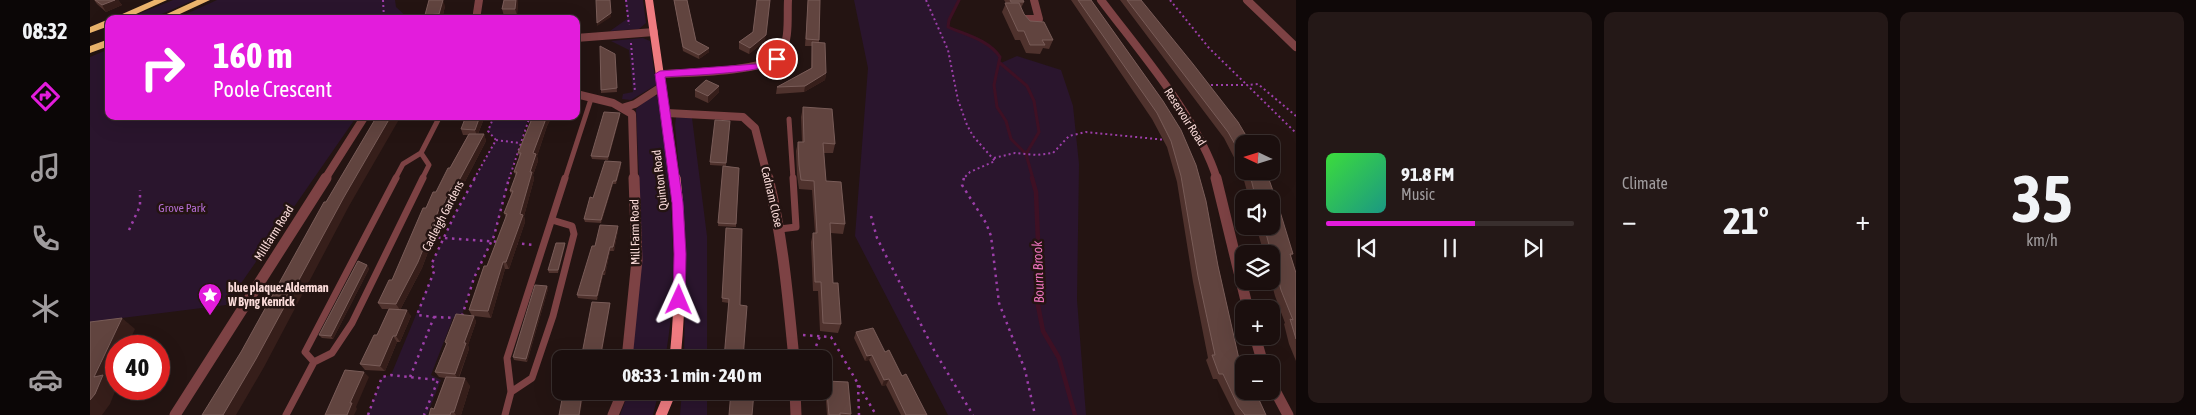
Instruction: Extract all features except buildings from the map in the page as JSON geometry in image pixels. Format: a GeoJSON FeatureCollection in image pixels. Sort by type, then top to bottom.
{"type":"FeatureCollection","features":[{"type":"Feature","properties":{"kind":"main road"},"geometry":{"type":"LineString","coordinates":[[126,15],[162,0]]}},
{"type":"Feature","properties":{"kind":"main road"},"geometry":{"type":"LineString","coordinates":[[170,15],[204,0]]}},
{"type":"Feature","properties":{"kind":"main road"},"geometry":{"type":"LineString","coordinates":[[90,30],[105,24]]}},
{"type":"Feature","properties":{"kind":"main road"},"geometry":{"type":"LineString","coordinates":[[90,50],[105,44]]}},
{"type":"Feature","properties":{"kind":"street"},"geometry":{"type":"LineString","coordinates":[[477,13],[478,0]]}},
{"type":"Feature","properties":{"kind":"street","name":"Quinton Road"},"geometry":{"type":"LineString","coordinates":[[649,0],[661,86],[667,112],[678,203],[680,254],[679,316],[676,350]]}},
{"type":"Feature","properties":{"kind":"street"},"geometry":{"type":"LineString","coordinates":[[660,74],[756,67],[772,63],[784,48],[788,0]]}},
{"type":"Feature","properties":{"kind":"street"},"geometry":{"type":"LineString","coordinates":[[1025,19],[1039,19],[1034,0]]}},
{"type":"Feature","properties":{"kind":"street","name":"Reservoir Road"},"geometry":{"type":"LineString","coordinates":[[1101,0],[1164,84],[1203,143],[1221,194],[1246,300]]}},
{"type":"Feature","properties":{"kind":"street"},"geometry":{"type":"LineString","coordinates":[[1248,0],[1295,46]]}},
{"type":"Feature","properties":{"kind":"street"},"geometry":{"type":"LineString","coordinates":[[580,38],[654,32]]}},
{"type":"Feature","properties":{"kind":"street"},"geometry":{"type":"LineString","coordinates":[[580,95],[591,99],[630,105],[661,86]]}},
{"type":"Feature","properties":{"kind":"street","name":"Mill Farm Road"},"geometry":{"type":"LineString","coordinates":[[628,350],[637,260],[632,114],[630,105]]}},
{"type":"Feature","properties":{"kind":"street","name":"Cadnam Close"},"geometry":{"type":"LineString","coordinates":[[667,112],[744,117],[755,128],[780,229],[794,350]]}},
{"type":"Feature","properties":{"kind":"street","name":"Millfarm Road"},"geometry":{"type":"LineString","coordinates":[[175,415],[362,120]]}},
{"type":"Feature","properties":{"kind":"street"},"geometry":{"type":"LineString","coordinates":[[613,415],[619,400]]}},
{"type":"Feature","properties":{"kind":"street"},"geometry":{"type":"LineString","coordinates":[[661,415],[667,400]]}},
{"type":"Feature","properties":{"kind":"street"},"geometry":{"type":"LineString","coordinates":[[669,415],[670,400]]}},
{"type":"Feature","properties":{"kind":"street"},"geometry":{"type":"LineString","coordinates":[[795,400],[796,415]]}},
{"type":"Feature","properties":{"kind":"street"},"geometry":{"type":"LineString","coordinates":[[1280,400],[1288,415]]}},
{"type":"Feature","properties":{"kind":"lane"},"geometry":{"type":"LineString","coordinates":[[505,415],[511,392],[507,358],[545,246],[591,99]]}},
{"type":"Feature","properties":{"kind":"lane"},"geometry":{"type":"LineString","coordinates":[[780,229],[792,230],[796,227],[788,119]]}},
{"type":"Feature","properties":{"kind":"lane"},"geometry":{"type":"LineString","coordinates":[[314,362],[305,352],[403,164],[421,153],[438,120]]}},
{"type":"Feature","properties":{"kind":"lane"},"geometry":{"type":"LineString","coordinates":[[286,415],[314,362],[332,353],[352,323],[429,165],[421,153]]}},
{"type":"Feature","properties":{"kind":"lane"},"geometry":{"type":"LineString","coordinates":[[511,392],[532,378],[552,316],[574,234],[572,226],[552,220]]}},
{"type":"Feature","properties":{"kind":"path"},"geometry":{"type":"LineString","coordinates":[[383,0],[384,15]]}},
{"type":"Feature","properties":{"kind":"path"},"geometry":{"type":"LineString","coordinates":[[626,0],[630,34],[630,105]]}},
{"type":"Feature","properties":{"kind":"path"},"geometry":{"type":"LineString","coordinates":[[926,0],[950,56],[957,100],[964,118],[974,138],[994,158]]}},
{"type":"Feature","properties":{"kind":"path"},"geometry":{"type":"LineString","coordinates":[[1170,0],[1209,48],[1296,133]]}},
{"type":"Feature","properties":{"kind":"path"},"geometry":{"type":"LineString","coordinates":[[1201,84],[1258,84],[1296,116]]}},
{"type":"Feature","properties":{"kind":"path"},"geometry":{"type":"LineString","coordinates":[[492,120],[488,131],[496,140],[520,143]]}},
{"type":"Feature","properties":{"kind":"path"},"geometry":{"type":"LineString","coordinates":[[410,377],[434,318],[461,318],[474,278],[492,241],[528,120]]}},
{"type":"Feature","properties":{"kind":"path"},"geometry":{"type":"LineString","coordinates":[[994,158],[1015,153],[1037,155],[1053,153],[1069,136],[1086,132],[1174,140]]}},
{"type":"Feature","properties":{"kind":"path","name":"Cadleigh Gardens"},"geometry":{"type":"LineString","coordinates":[[434,318],[417,315],[435,269],[431,264],[455,214],[496,140]]}},
{"type":"Feature","properties":{"kind":"path"},"geometry":{"type":"LineString","coordinates":[[994,158],[995,161],[990,165],[965,174],[962,179],[962,185],[986,224],[991,236],[999,302],[1025,370],[1035,415]]}},
{"type":"Feature","properties":{"kind":"path"},"geometry":{"type":"LineString","coordinates":[[129,230],[140,206],[140,190]]}},
{"type":"Feature","properties":{"kind":"path"},"geometry":{"type":"LineString","coordinates":[[871,216],[877,238],[936,352],[973,415]]}},
{"type":"Feature","properties":{"kind":"path"},"geometry":{"type":"LineString","coordinates":[[424,237],[545,246]]}},
{"type":"Feature","properties":{"kind":"path"},"geometry":{"type":"LineString","coordinates":[[793,334],[831,337],[876,415]]}},
{"type":"Feature","properties":{"kind":"path"},"geometry":{"type":"LineString","coordinates":[[814,350],[820,336]]}},
{"type":"Feature","properties":{"kind":"path"},"geometry":{"type":"LineString","coordinates":[[368,415],[382,377],[391,376],[438,380],[424,415]]}},
{"type":"Feature","properties":{"kind":"path"},"geometry":{"type":"LineString","coordinates":[[858,383],[859,415]]}},
{"type":"Feature","properties":{"kind":"green space"},"geometry":{"type":"Polygon","coordinates":[[[173,0],[194,0],[159,15],[136,15],[173,0]]]}},
{"type":"Feature","properties":{"kind":"green space"},"geometry":{"type":"Polygon","coordinates":[[[217,0],[395,0],[396,7],[405,15],[184,15],[217,0]]]}},
{"type":"Feature","properties":{"kind":"green space"},"geometry":{"type":"Polygon","coordinates":[[[625,0],[643,0],[646,23],[639,29],[610,31],[627,19],[625,0]]]}},
{"type":"Feature","properties":{"kind":"green space"},"geometry":{"type":"Polygon","coordinates":[[[854,0],[958,0],[948,27],[987,44],[994,49],[1001,63],[1017,56],[1061,70],[1073,106],[1079,164],[1077,300],[1086,415],[948,415],[855,236],[868,68],[854,0]]]}},
{"type":"Feature","properties":{"kind":"green space"},"geometry":{"type":"Polygon","coordinates":[[[643,38],[650,41],[656,85],[631,100],[622,99],[623,94],[633,92],[629,50],[611,41],[643,38]]]}},
{"type":"Feature","properties":{"kind":"green space","name":"Grove Park"},"geometry":{"type":"Polygon","coordinates":[[[105,51],[105,120],[354,120],[226,305],[90,322],[90,57],[105,51]]]}},
{"type":"Feature","properties":{"kind":"green space"},"geometry":{"type":"Polygon","coordinates":[[[651,96],[658,96],[670,194],[672,227],[672,294],[666,350],[633,350],[641,227],[636,109],[651,96]]]}},
{"type":"Feature","properties":{"kind":"green space"},"geometry":{"type":"Polygon","coordinates":[[[676,117],[692,118],[707,236],[707,350],[684,350],[686,243],[675,125],[676,117]]]}},
{"type":"Feature","properties":{"kind":"green space"},"geometry":{"type":"Polygon","coordinates":[[[492,120],[528,120],[514,161],[494,236],[474,278],[461,318],[453,318],[431,375],[441,380],[427,415],[368,415],[382,377],[391,375],[435,269],[431,265],[455,214],[496,140],[488,131],[492,120]]]}},
{"type":"Feature","properties":{"kind":"green space"},"geometry":{"type":"Polygon","coordinates":[[[626,400],[657,400],[653,415],[620,415],[626,400]]]}},
{"type":"Feature","properties":{"kind":"green space"},"geometry":{"type":"Polygon","coordinates":[[[681,400],[707,400],[707,415],[680,415],[681,400]]]}},
{"type":"Feature","properties":{"kind":"waterway","name":"Bourn Brook"},"geometry":{"type":"LineString","coordinates":[[959,0],[949,20],[948,27],[990,46],[1000,57],[994,85],[997,107],[1006,121],[1011,139],[1026,154]]}},
{"type":"Feature","properties":{"kind":"waterway","name":"Bourn Brook"},"geometry":{"type":"LineString","coordinates":[[1000,63],[1027,86],[1034,101],[1039,132],[1026,154]]}},
{"type":"Feature","properties":{"kind":"waterway","name":"Bourn Brook"},"geometry":{"type":"LineString","coordinates":[[1026,154],[1033,179]]}},
{"type":"Feature","properties":{"kind":"waterway","name":"Bourn Brook"},"geometry":{"type":"LineString","coordinates":[[1032,178],[1036,192],[1038,242],[1036,295],[1043,331],[1059,358],[1075,415]]}},
{"type":"Feature","properties":{"kind":"place","name":"blue plaque: Alderman W Byng Kenrick"},"geometry":{"type":"Point","coordinates":[210,316]}},
{"type":"Feature","properties":{"kind":"route"},"geometry":{"type":"LineString","coordinates":[[679,300],[678,203],[667,112],[660,74],[756,67],[772,63],[777,59]]}}]}
